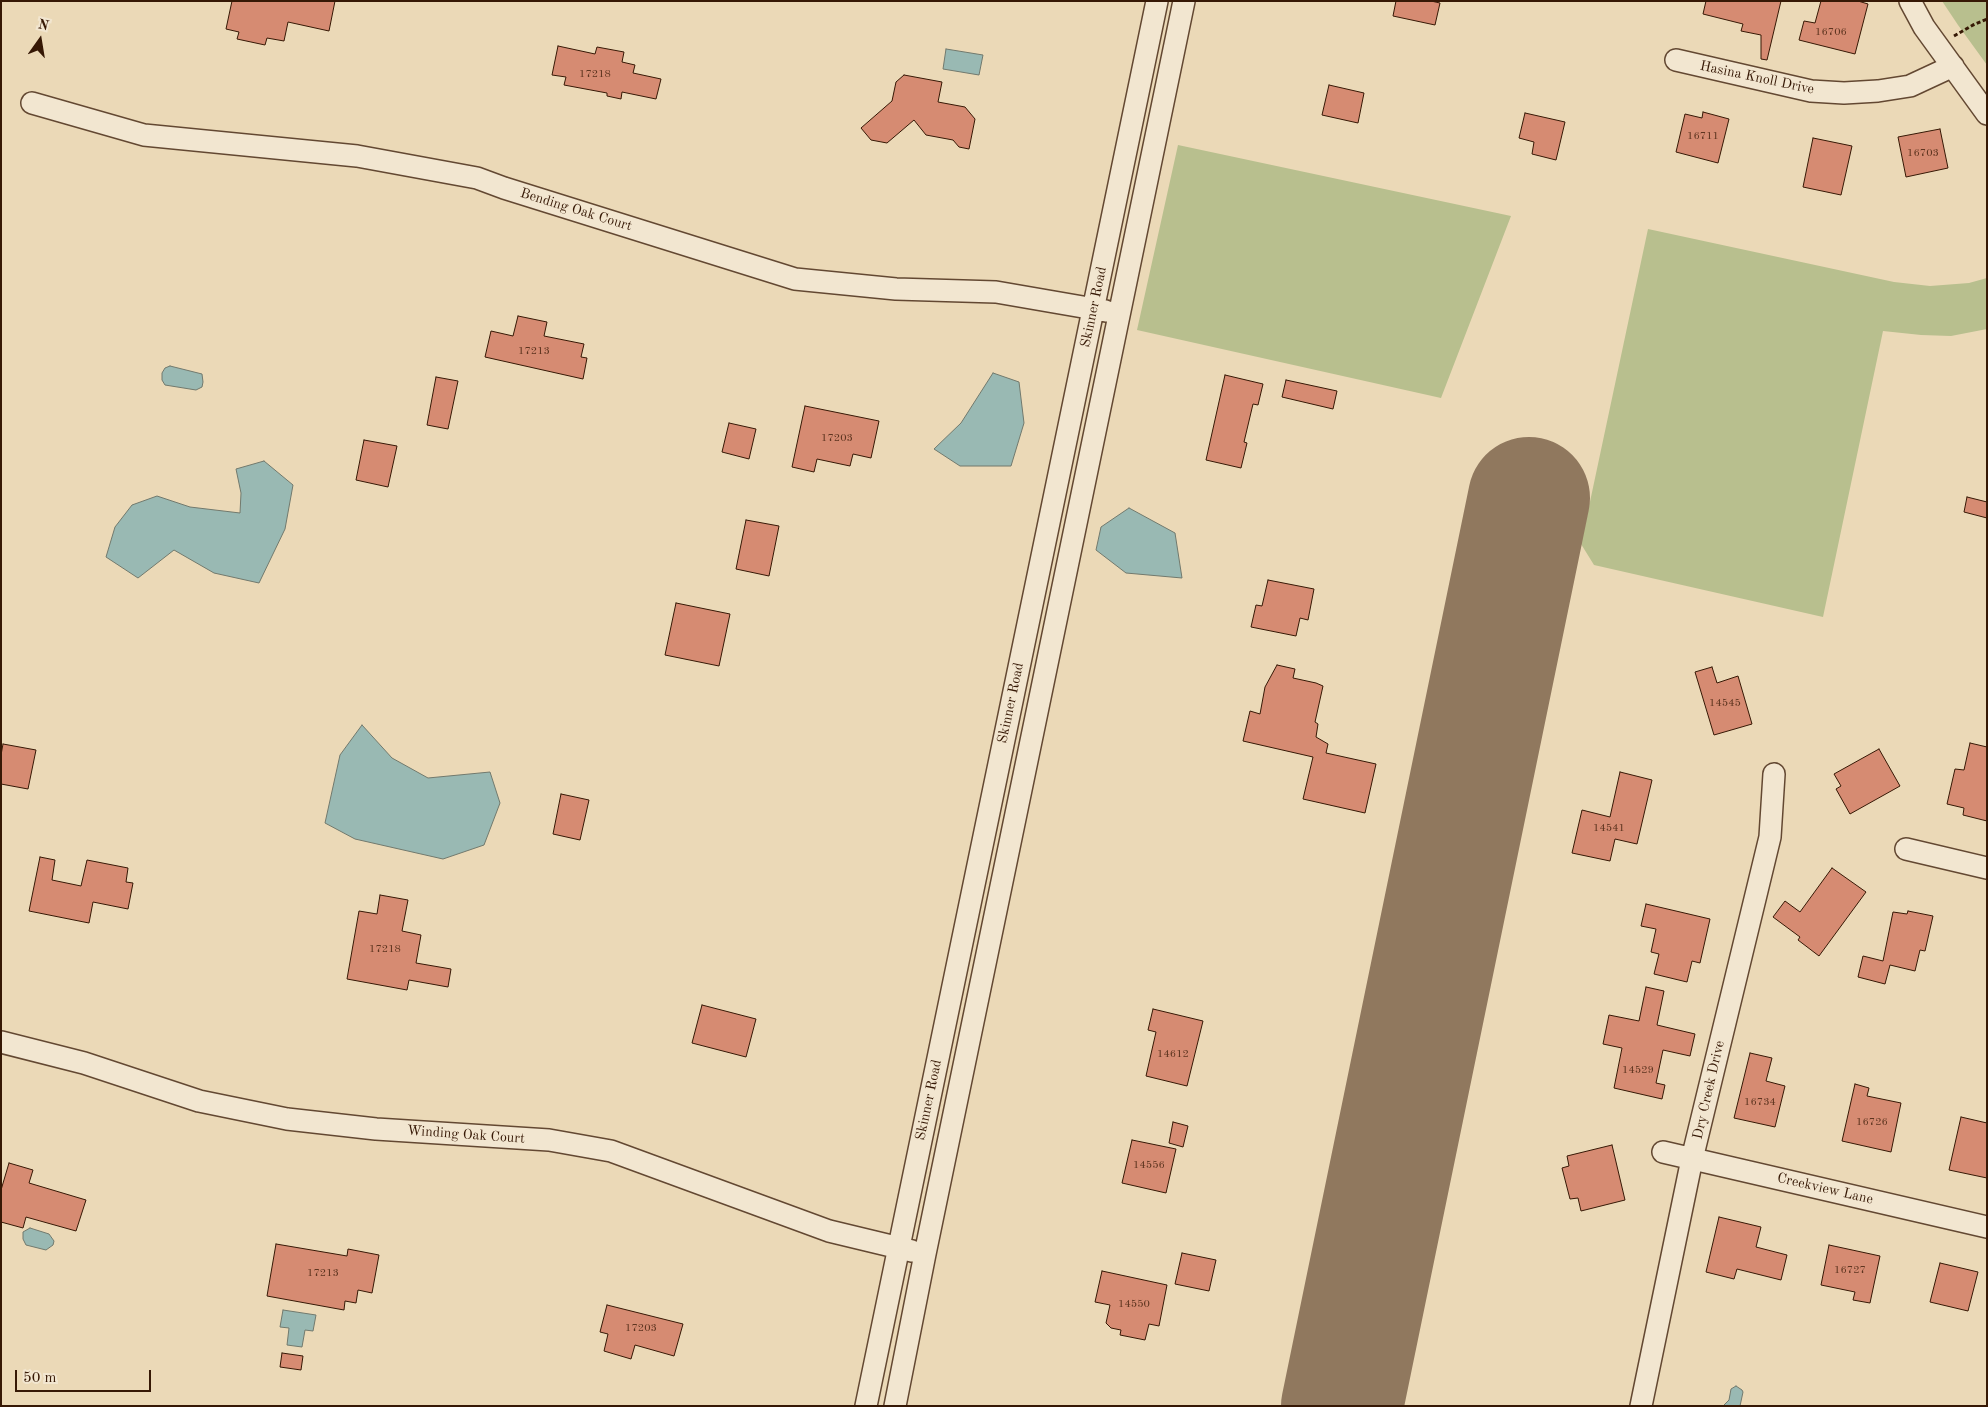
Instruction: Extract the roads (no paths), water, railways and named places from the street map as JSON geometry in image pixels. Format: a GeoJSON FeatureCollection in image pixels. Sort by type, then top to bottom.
{"type":"FeatureCollection","features":[{"type":"Feature","properties":{"kind":"street","name":"Skinner Road"},"geometry":{"type":"LineString","coordinates":[[866,1406],[1158,1]]}},
{"type":"Feature","properties":{"kind":"street","name":"Skinner Road"},"geometry":{"type":"LineString","coordinates":[[895,1406],[1184,1]]}},
{"type":"Feature","properties":{"kind":"street"},"geometry":{"type":"LineString","coordinates":[[1910,1],[1924,27],[1987,114]]}},
{"type":"Feature","properties":{"kind":"street","name":"Hasina Knoll Drive"},"geometry":{"type":"LineString","coordinates":[[1676,60],[1811,91],[1844,93],[1878,91],[1910,86],[1953,66]]}},
{"type":"Feature","properties":{"kind":"street","name":"Bending Oak Court"},"geometry":{"type":"LineString","coordinates":[[32,103],[144,135],[357,156],[477,178],[522,194],[795,279],[896,289],[996,292],[1094,308],[1119,314]]}},
{"type":"Feature","properties":{"kind":"street","name":"Dry Creek Drive"},"geometry":{"type":"LineString","coordinates":[[1641,1406],[1692,1159],[1770,837],[1774,774]]}},
{"type":"Feature","properties":{"kind":"street"},"geometry":{"type":"LineString","coordinates":[[1906,849],[1987,868]]}},
{"type":"Feature","properties":{"kind":"street","name":"Winding Oak Court"},"geometry":{"type":"LineString","coordinates":[[1,1042],[84,1063],[199,1101],[287,1119],[376,1128],[549,1140],[611,1151],[828,1231],[925,1254]]}},
{"type":"Feature","properties":{"kind":"street","name":"Creekview Lane"},"geometry":{"type":"LineString","coordinates":[[1663,1152],[1987,1227]]}},
{"type":"Feature","properties":{"kind":"water"},"geometry":{"type":"Polygon","coordinates":[[[946,49],[983,55],[979,75],[943,69],[946,49]]]}},
{"type":"Feature","properties":{"kind":"water"},"geometry":{"type":"Polygon","coordinates":[[[170,366],[202,374],[202,387],[196,390],[165,385],[162,380],[162,373],[165,368],[170,366]]]}},
{"type":"Feature","properties":{"kind":"water"},"geometry":{"type":"Polygon","coordinates":[[[993,373],[1019,382],[1024,423],[1011,466],[960,466],[934,449],[961,423],[993,373]]]}},
{"type":"Feature","properties":{"kind":"water"},"geometry":{"type":"Polygon","coordinates":[[[264,461],[293,485],[285,529],[259,583],[214,573],[174,550],[138,578],[106,557],[115,527],[132,505],[157,496],[190,507],[240,513],[241,493],[236,469],[264,461]]]}},
{"type":"Feature","properties":{"kind":"water"},"geometry":{"type":"Polygon","coordinates":[[[1129,508],[1175,533],[1182,578],[1126,573],[1096,550],[1101,527],[1129,508]]]}},
{"type":"Feature","properties":{"kind":"water"},"geometry":{"type":"Polygon","coordinates":[[[362,725],[392,758],[428,778],[490,772],[500,803],[484,845],[443,859],[355,839],[325,823],[340,755],[362,725]]]}},
{"type":"Feature","properties":{"kind":"water"},"geometry":{"type":"Polygon","coordinates":[[[30,1228],[49,1234],[54,1241],[53,1245],[46,1250],[26,1245],[23,1239],[23,1232],[30,1228]]]}},
{"type":"Feature","properties":{"kind":"water"},"geometry":{"type":"Polygon","coordinates":[[[283,1310],[316,1315],[313,1331],[305,1330],[302,1347],[287,1345],[289,1328],[280,1327],[283,1310]]]}},
{"type":"Feature","properties":{"kind":"water"},"geometry":{"type":"Polygon","coordinates":[[[1736,1386],[1743,1392],[1740,1406],[1723,1406],[1729,1400],[1731,1389],[1736,1386]]]}}]}
